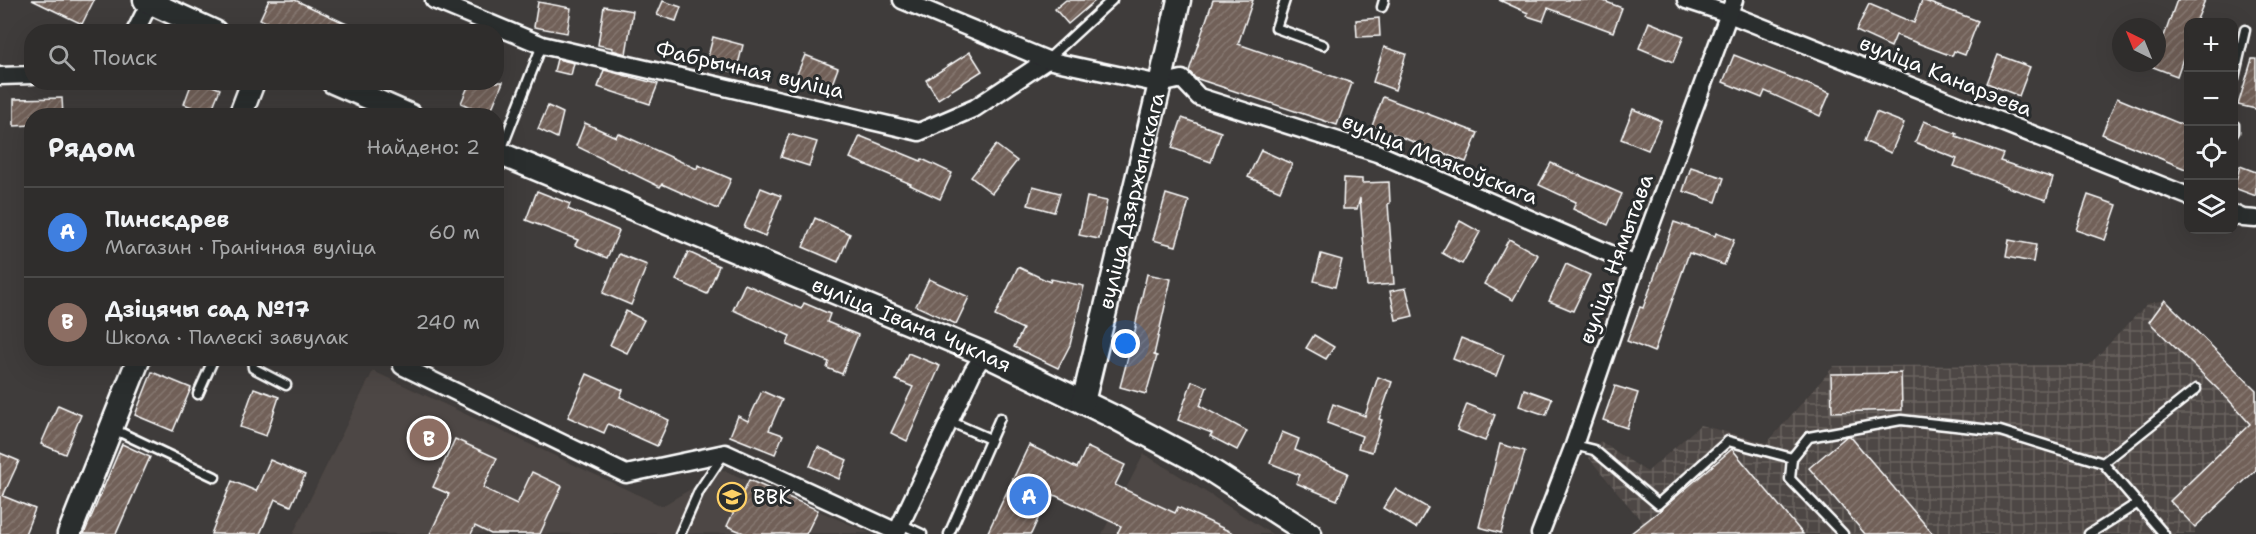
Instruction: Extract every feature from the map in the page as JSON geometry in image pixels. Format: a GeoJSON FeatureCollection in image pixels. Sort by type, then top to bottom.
{"type":"FeatureCollection","features":[{"type":"Feature","properties":{"kind":"street","name":"Фабрычная вуліца"},"geometry":{"type":"LineString","coordinates":[[434,0],[492,24]]}},
{"type":"Feature","properties":{"kind":"street"},"geometry":{"type":"LineString","coordinates":[[902,0],[1047,60],[1160,84]]}},
{"type":"Feature","properties":{"kind":"street","name":"вуліца Дзяржынскага"},"geometry":{"type":"LineString","coordinates":[[1083,402],[1179,0]]}},
{"type":"Feature","properties":{"kind":"street","name":"вуліца Канарэева"},"geometry":{"type":"LineString","coordinates":[[1686,0],[1731,7],[2184,194]]}},
{"type":"Feature","properties":{"kind":"street"},"geometry":{"type":"LineString","coordinates":[[138,24],[147,1],[197,24]]}},
{"type":"Feature","properties":{"kind":"street","name":"вуліца Нямытава"},"geometry":{"type":"LineString","coordinates":[[1540,534],[1731,7]]}},
{"type":"Feature","properties":{"kind":"street","name":"Фабрычная вуліца"},"geometry":{"type":"LineString","coordinates":[[504,29],[542,45],[919,132],[975,108],[1047,60]]}},
{"type":"Feature","properties":{"kind":"street"},"geometry":{"type":"LineString","coordinates":[[0,76],[24,75]]}},
{"type":"Feature","properties":{"kind":"street","name":"вуліца Маякоўскага"},"geometry":{"type":"LineString","coordinates":[[1160,84],[1182,79],[1199,97],[1377,153],[1636,265]]}},
{"type":"Feature","properties":{"kind":"street"},"geometry":{"type":"LineString","coordinates":[[243,108],[250,90]]}},
{"type":"Feature","properties":{"kind":"street"},"geometry":{"type":"LineString","coordinates":[[351,90],[393,108]]}},
{"type":"Feature","properties":{"kind":"street","name":"вуліца Івана Чуклая"},"geometry":{"type":"LineString","coordinates":[[504,155],[984,354],[1195,460],[1310,534]]}},
{"type":"Feature","properties":{"kind":"street"},"geometry":{"type":"LineString","coordinates":[[2238,216],[2256,219]]}},
{"type":"Feature","properties":{"kind":"street"},"geometry":{"type":"LineString","coordinates":[[402,366],[626,474],[725,453],[898,530],[973,371],[984,354]]}},
{"type":"Feature","properties":{"kind":"street"},"geometry":{"type":"LineString","coordinates":[[69,534],[136,366]]}},
{"type":"Feature","properties":{"kind":"lane"},"geometry":{"type":"LineString","coordinates":[[1047,60],[1112,0]]}},
{"type":"Feature","properties":{"kind":"lane"},"geometry":{"type":"LineString","coordinates":[[1285,0],[1276,28],[1323,45]]}},
{"type":"Feature","properties":{"kind":"lane"},"geometry":{"type":"LineString","coordinates":[[2235,72],[2245,30]]}},
{"type":"Feature","properties":{"kind":"lane"},"geometry":{"type":"LineString","coordinates":[[504,138],[542,45]]}},
{"type":"Feature","properties":{"kind":"lane"},"geometry":{"type":"LineString","coordinates":[[198,394],[210,366]]}},
{"type":"Feature","properties":{"kind":"lane"},"geometry":{"type":"LineString","coordinates":[[253,366],[286,385]]}},
{"type":"Feature","properties":{"kind":"lane"},"geometry":{"type":"LineString","coordinates":[[2103,463],[2196,389]]}},
{"type":"Feature","properties":{"kind":"lane"},"geometry":{"type":"LineString","coordinates":[[949,534],[1000,418]]}},
{"type":"Feature","properties":{"kind":"lane"},"geometry":{"type":"LineString","coordinates":[[1843,534],[1790,478],[1792,458],[1809,436],[1901,420],[2000,431],[2103,463],[2164,534]]}},
{"type":"Feature","properties":{"kind":"lane"},"geometry":{"type":"LineString","coordinates":[[949,421],[990,439]]}},
{"type":"Feature","properties":{"kind":"lane"},"geometry":{"type":"LineString","coordinates":[[111,428],[215,477]]}},
{"type":"Feature","properties":{"kind":"lane"},"geometry":{"type":"LineString","coordinates":[[1574,445],[1594,450],[1658,504],[1728,441],[1792,458]]}},
{"type":"Feature","properties":{"kind":"lane"},"geometry":{"type":"LineString","coordinates":[[680,534],[699,491],[725,453]]}},
{"type":"Feature","properties":{"kind":"lane"},"geometry":{"type":"LineString","coordinates":[[2089,534],[2138,503]]}},
{"type":"Feature","properties":{"kind":"lane"},"geometry":{"type":"LineString","coordinates":[[898,530],[922,534]]}},
{"type":"Feature","properties":{"kind":"shaded area"},"geometry":{"type":"Polygon","coordinates":[[[2165,300],[2256,390],[2256,470],[2195,527],[2195,534],[1650,534],[1589,458],[1600,441],[1647,472],[1700,425],[1767,443],[1834,366],[2089,365],[2147,304],[2165,300]]]}},
{"type":"Feature","properties":{"kind":"shaded area"},"geometry":{"type":"Polygon","coordinates":[[[373,371],[662,506],[723,470],[870,533],[293,534],[373,371]]]}},
{"type":"Feature","properties":{"kind":"shaded area"},"geometry":{"type":"Polygon","coordinates":[[[1144,454],[1193,484],[1272,534],[1102,534],[1144,454]]]}},
{"type":"Feature","properties":{"kind":"building"},"geometry":{"type":"Polygon","coordinates":[[[32,0],[94,0],[82,24],[32,0]]]}},
{"type":"Feature","properties":{"kind":"building"},"geometry":{"type":"Polygon","coordinates":[[[269,0],[295,0],[347,24],[270,24],[260,19],[269,0]]]}},
{"type":"Feature","properties":{"kind":"building"},"geometry":{"type":"Polygon","coordinates":[[[1066,0],[1096,0],[1068,24],[1055,9],[1066,0]]]}},
{"type":"Feature","properties":{"kind":"building"},"geometry":{"type":"Polygon","coordinates":[[[1213,0],[1253,0],[1238,44],[1352,83],[1337,125],[1195,78],[1189,71],[1213,0]]]}},
{"type":"Feature","properties":{"kind":"building"},"geometry":{"type":"Polygon","coordinates":[[[1499,0],[1601,0],[1622,8],[1613,32],[1548,8],[1543,21],[1527,16],[1528,13],[1499,0]]]}},
{"type":"Feature","properties":{"kind":"building"},"geometry":{"type":"Polygon","coordinates":[[[1922,0],[1978,21],[1965,55],[1954,51],[1952,56],[1896,35],[1891,47],[1856,31],[1869,4],[1914,23],[1922,0]]]}},
{"type":"Feature","properties":{"kind":"building"},"geometry":{"type":"Polygon","coordinates":[[[2177,0],[2205,0],[2198,18],[2184,18],[2184,56],[2177,76],[2166,72],[2166,31],[2177,0]]]}},
{"type":"Feature","properties":{"kind":"building"},"geometry":{"type":"Polygon","coordinates":[[[663,1],[681,7],[676,21],[657,15],[663,1]]]}},
{"type":"Feature","properties":{"kind":"building"},"geometry":{"type":"Polygon","coordinates":[[[538,2],[571,8],[567,33],[534,27],[538,2]]]}},
{"type":"Feature","properties":{"kind":"building"},"geometry":{"type":"Polygon","coordinates":[[[604,6],[633,11],[626,54],[598,45],[604,6]]]}},
{"type":"Feature","properties":{"kind":"building"},"geometry":{"type":"Polygon","coordinates":[[[1379,18],[1380,36],[1357,37],[1356,20],[1379,18]]]}},
{"type":"Feature","properties":{"kind":"building"},"geometry":{"type":"Polygon","coordinates":[[[1649,22],[1684,36],[1673,62],[1639,48],[1649,22]]]}},
{"type":"Feature","properties":{"kind":"building"},"geometry":{"type":"Polygon","coordinates":[[[713,37],[743,45],[736,72],[706,65],[713,37]]]}},
{"type":"Feature","properties":{"kind":"building"},"geometry":{"type":"Polygon","coordinates":[[[1384,47],[1406,54],[1395,90],[1373,82],[1384,47]]]}},
{"type":"Feature","properties":{"kind":"building"},"geometry":{"type":"Polygon","coordinates":[[[970,52],[982,71],[938,99],[926,80],[970,52]]]}},
{"type":"Feature","properties":{"kind":"building"},"geometry":{"type":"Polygon","coordinates":[[[805,55],[838,68],[829,92],[795,79],[805,55]]]}},
{"type":"Feature","properties":{"kind":"building"},"geometry":{"type":"Polygon","coordinates":[[[1734,55],[1830,93],[1820,116],[1765,91],[1762,98],[1723,82],[1734,55]]]}},
{"type":"Feature","properties":{"kind":"building"},"geometry":{"type":"Polygon","coordinates":[[[1998,55],[2030,67],[2019,96],[1987,83],[1998,55]]]}},
{"type":"Feature","properties":{"kind":"building"},"geometry":{"type":"Polygon","coordinates":[[[557,59],[574,63],[571,75],[554,71],[557,59]]]}},
{"type":"Feature","properties":{"kind":"building"},"geometry":{"type":"Polygon","coordinates":[[[2252,59],[2256,59],[2256,109],[2238,105],[2252,59]]]}},
{"type":"Feature","properties":{"kind":"building"},"geometry":{"type":"Polygon","coordinates":[[[604,70],[658,84],[650,104],[598,87],[604,70]]]}},
{"type":"Feature","properties":{"kind":"building"},"geometry":{"type":"Polygon","coordinates":[[[189,90],[220,90],[212,108],[194,108],[184,104],[189,90]]]}},
{"type":"Feature","properties":{"kind":"building"},"geometry":{"type":"Polygon","coordinates":[[[467,90],[500,90],[492,108],[473,108],[461,103],[467,90]]]}},
{"type":"Feature","properties":{"kind":"building"},"geometry":{"type":"Polygon","coordinates":[[[1383,97],[1478,133],[1466,162],[1372,126],[1383,97]]]}},
{"type":"Feature","properties":{"kind":"building"},"geometry":{"type":"Polygon","coordinates":[[[62,98],[63,108],[24,108],[24,125],[14,126],[14,99],[62,98]]]}},
{"type":"Feature","properties":{"kind":"building"},"geometry":{"type":"Polygon","coordinates":[[[2117,98],[2184,125],[2184,168],[2102,134],[2117,98]]]}},
{"type":"Feature","properties":{"kind":"building"},"geometry":{"type":"Polygon","coordinates":[[[548,106],[563,113],[557,138],[538,129],[548,106]]]}},
{"type":"Feature","properties":{"kind":"building"},"geometry":{"type":"Polygon","coordinates":[[[1633,109],[1661,121],[1648,150],[1621,139],[1633,109]]]}},
{"type":"Feature","properties":{"kind":"building"},"geometry":{"type":"Polygon","coordinates":[[[1876,112],[1904,123],[1891,153],[1864,141],[1876,112]]]}},
{"type":"Feature","properties":{"kind":"building"},"geometry":{"type":"Polygon","coordinates":[[[1182,118],[1221,132],[1211,162],[1172,148],[1182,118]]]}},
{"type":"Feature","properties":{"kind":"building"},"geometry":{"type":"Polygon","coordinates":[[[1924,121],[1957,134],[1956,137],[2003,154],[2000,161],[2053,178],[2046,200],[1954,166],[1957,159],[1915,142],[1924,121]]]}},
{"type":"Feature","properties":{"kind":"building"},"geometry":{"type":"Polygon","coordinates":[[[585,123],[616,137],[618,133],[697,169],[698,165],[731,179],[718,209],[662,184],[660,187],[576,146],[585,123]]]}},
{"type":"Feature","properties":{"kind":"building"},"geometry":{"type":"Polygon","coordinates":[[[789,134],[817,142],[809,166],[781,157],[789,134]]]}},
{"type":"Feature","properties":{"kind":"building"},"geometry":{"type":"Polygon","coordinates":[[[860,136],[952,173],[940,199],[850,158],[860,136]]]}},
{"type":"Feature","properties":{"kind":"building"},"geometry":{"type":"Polygon","coordinates":[[[996,145],[1017,161],[992,193],[971,177],[996,145]]]}},
{"type":"Feature","properties":{"kind":"building"},"geometry":{"type":"Polygon","coordinates":[[[1261,150],[1292,164],[1280,191],[1248,177],[1261,150]]]}},
{"type":"Feature","properties":{"kind":"building"},"geometry":{"type":"Polygon","coordinates":[[[1551,163],[1622,194],[1608,225],[1573,209],[1576,202],[1539,185],[1551,163]]]}},
{"type":"Feature","properties":{"kind":"building"},"geometry":{"type":"Polygon","coordinates":[[[2240,166],[2256,172],[2256,196],[2238,189],[2240,166]]]}},
{"type":"Feature","properties":{"kind":"building"},"geometry":{"type":"Polygon","coordinates":[[[1691,167],[1724,178],[1716,202],[1683,191],[1691,167]]]}},
{"type":"Feature","properties":{"kind":"building"},"geometry":{"type":"Polygon","coordinates":[[[1344,178],[1362,179],[1362,183],[1389,182],[1390,203],[1388,204],[1394,284],[1367,286],[1360,198],[1357,209],[1343,209],[1344,178]]]}},
{"type":"Feature","properties":{"kind":"building"},"geometry":{"type":"Polygon","coordinates":[[[1033,186],[1060,193],[1054,212],[1028,205],[1033,186]]]}},
{"type":"Feature","properties":{"kind":"building"},"geometry":{"type":"Polygon","coordinates":[[[761,188],[781,196],[765,236],[744,227],[761,188]]]}},
{"type":"Feature","properties":{"kind":"building"},"geometry":{"type":"Polygon","coordinates":[[[537,191],[570,204],[568,209],[619,231],[607,258],[575,245],[578,240],[526,220],[537,191]]]}},
{"type":"Feature","properties":{"kind":"building"},"geometry":{"type":"Polygon","coordinates":[[[1166,194],[1189,201],[1176,246],[1153,240],[1166,194]]]}},
{"type":"Feature","properties":{"kind":"building"},"geometry":{"type":"Polygon","coordinates":[[[2088,195],[2117,205],[2105,240],[2076,230],[2088,195]]]}},
{"type":"Feature","properties":{"kind":"building"},"geometry":{"type":"Polygon","coordinates":[[[1087,197],[1107,201],[1099,239],[1079,235],[1087,197]]]}},
{"type":"Feature","properties":{"kind":"building"},"geometry":{"type":"Polygon","coordinates":[[[815,218],[850,234],[838,262],[803,247],[815,218]]]}},
{"type":"Feature","properties":{"kind":"building"},"geometry":{"type":"Polygon","coordinates":[[[1460,221],[1480,232],[1462,264],[1442,253],[1460,221]]]}},
{"type":"Feature","properties":{"kind":"building"},"geometry":{"type":"Polygon","coordinates":[[[1674,222],[1734,240],[1724,265],[1689,253],[1654,352],[1627,341],[1640,307],[1643,308],[1674,222]]]}},
{"type":"Feature","properties":{"kind":"building"},"geometry":{"type":"Polygon","coordinates":[[[1509,239],[1538,255],[1513,300],[1484,284],[1509,239]]]}},
{"type":"Feature","properties":{"kind":"building"},"geometry":{"type":"Polygon","coordinates":[[[2009,240],[2036,245],[2033,262],[2006,257],[2009,240]]]}},
{"type":"Feature","properties":{"kind":"building"},"geometry":{"type":"Polygon","coordinates":[[[688,252],[719,266],[707,294],[676,280],[688,252]]]}},
{"type":"Feature","properties":{"kind":"building"},"geometry":{"type":"Polygon","coordinates":[[[619,254],[647,265],[631,305],[603,293],[619,254]]]}},
{"type":"Feature","properties":{"kind":"building"},"geometry":{"type":"Polygon","coordinates":[[[1321,254],[1342,260],[1335,287],[1314,281],[1321,254]]]}},
{"type":"Feature","properties":{"kind":"building"},"geometry":{"type":"Polygon","coordinates":[[[1566,264],[1590,275],[1573,311],[1549,301],[1566,264]]]}},
{"type":"Feature","properties":{"kind":"building"},"geometry":{"type":"Polygon","coordinates":[[[1018,267],[1050,282],[1051,279],[1084,286],[1070,345],[1058,368],[1014,347],[1023,329],[995,316],[1018,267]]]}},
{"type":"Feature","properties":{"kind":"building"},"geometry":{"type":"Polygon","coordinates":[[[1147,274],[1171,279],[1154,355],[1157,356],[1146,394],[1120,387],[1147,274]]]}},
{"type":"Feature","properties":{"kind":"building"},"geometry":{"type":"Polygon","coordinates":[[[929,279],[969,297],[956,324],[916,306],[929,279]]]}},
{"type":"Feature","properties":{"kind":"building"},"geometry":{"type":"Polygon","coordinates":[[[745,284],[801,309],[804,303],[830,314],[827,322],[858,335],[842,374],[827,368],[829,362],[787,345],[790,336],[733,310],[745,284]]]}},
{"type":"Feature","properties":{"kind":"building"},"geometry":{"type":"Polygon","coordinates":[[[1406,288],[1413,316],[1396,320],[1390,291],[1406,288]]]}},
{"type":"Feature","properties":{"kind":"building"},"geometry":{"type":"Polygon","coordinates":[[[2165,300],[2256,390],[2256,470],[2195,527],[2170,501],[2250,424],[2228,399],[2149,322],[2165,300]]]}},
{"type":"Feature","properties":{"kind":"building"},"geometry":{"type":"Polygon","coordinates":[[[626,311],[644,320],[627,353],[610,345],[626,311]]]}},
{"type":"Feature","properties":{"kind":"building"},"geometry":{"type":"Polygon","coordinates":[[[1314,335],[1334,347],[1326,359],[1306,348],[1314,335]]]}},
{"type":"Feature","properties":{"kind":"building"},"geometry":{"type":"Polygon","coordinates":[[[1461,338],[1504,355],[1496,376],[1453,359],[1461,338]]]}},
{"type":"Feature","properties":{"kind":"building"},"geometry":{"type":"Polygon","coordinates":[[[908,353],[940,366],[907,441],[891,433],[913,387],[896,380],[908,353]]]}},
{"type":"Feature","properties":{"kind":"building"},"geometry":{"type":"Polygon","coordinates":[[[152,372],[191,388],[173,431],[135,415],[152,372]]]}},
{"type":"Feature","properties":{"kind":"building"},"geometry":{"type":"Polygon","coordinates":[[[1901,373],[1902,410],[1832,412],[1831,374],[1901,373]]]}},
{"type":"Feature","properties":{"kind":"building"},"geometry":{"type":"Polygon","coordinates":[[[587,374],[623,390],[620,397],[669,420],[657,446],[608,424],[604,433],[568,417],[587,374]]]}},
{"type":"Feature","properties":{"kind":"building"},"geometry":{"type":"Polygon","coordinates":[[[1378,377],[1392,382],[1379,419],[1382,420],[1372,452],[1358,448],[1362,436],[1327,423],[1333,404],[1365,416],[1378,377]]]}},
{"type":"Feature","properties":{"kind":"building"},"geometry":{"type":"Polygon","coordinates":[[[1192,381],[1207,387],[1200,406],[1247,431],[1237,450],[1210,436],[1212,433],[1178,420],[1192,381]]]}},
{"type":"Feature","properties":{"kind":"building"},"geometry":{"type":"Polygon","coordinates":[[[1615,386],[1638,393],[1627,428],[1603,420],[1615,386]]]}},
{"type":"Feature","properties":{"kind":"building"},"geometry":{"type":"Polygon","coordinates":[[[254,388],[279,397],[266,436],[240,427],[254,388]]]}},
{"type":"Feature","properties":{"kind":"building"},"geometry":{"type":"Polygon","coordinates":[[[1524,389],[1552,399],[1546,415],[1519,406],[1524,389]]]}},
{"type":"Feature","properties":{"kind":"building"},"geometry":{"type":"Polygon","coordinates":[[[762,391],[782,400],[769,430],[783,435],[775,454],[730,436],[738,416],[748,421],[762,391]]]}},
{"type":"Feature","properties":{"kind":"building"},"geometry":{"type":"Polygon","coordinates":[[[1467,404],[1495,415],[1485,441],[1457,430],[1467,404]]]}},
{"type":"Feature","properties":{"kind":"building"},"geometry":{"type":"Polygon","coordinates":[[[58,405],[81,415],[65,454],[41,444],[58,405]]]}},
{"type":"Feature","properties":{"kind":"building"},"geometry":{"type":"Polygon","coordinates":[[[1282,432],[1299,439],[1295,450],[1348,473],[1337,500],[1296,483],[1300,475],[1270,463],[1282,432]]]}},
{"type":"Feature","properties":{"kind":"building"},"geometry":{"type":"Polygon","coordinates":[[[1847,436],[1850,436],[1933,534],[1865,534],[1809,468],[1847,436]]]}},
{"type":"Feature","properties":{"kind":"building"},"geometry":{"type":"Polygon","coordinates":[[[455,439],[497,458],[483,488],[517,504],[532,472],[562,486],[540,534],[491,534],[475,526],[471,534],[430,534],[449,494],[433,487],[455,439]]]}},
{"type":"Feature","properties":{"kind":"building"},"geometry":{"type":"Polygon","coordinates":[[[122,444],[150,457],[116,534],[84,534],[122,444]]]}},
{"type":"Feature","properties":{"kind":"building"},"geometry":{"type":"Polygon","coordinates":[[[1500,444],[1525,451],[1501,533],[1479,527],[1500,444]]]}},
{"type":"Feature","properties":{"kind":"building"},"geometry":{"type":"Polygon","coordinates":[[[1029,445],[1077,468],[1087,447],[1125,465],[1115,485],[1175,513],[1178,507],[1235,534],[1117,534],[1121,526],[1050,493],[1031,534],[987,534],[1029,445]]]}},
{"type":"Feature","properties":{"kind":"building"},"geometry":{"type":"Polygon","coordinates":[[[818,447],[847,460],[839,479],[810,466],[818,447]]]}},
{"type":"Feature","properties":{"kind":"building"},"geometry":{"type":"Polygon","coordinates":[[[1732,449],[1803,534],[1630,534],[1662,509],[1732,449]]]}},
{"type":"Feature","properties":{"kind":"building"},"geometry":{"type":"Polygon","coordinates":[[[0,453],[19,461],[3,496],[35,509],[25,534],[0,534],[0,453]]]}},
{"type":"Feature","properties":{"kind":"building"},"geometry":{"type":"Polygon","coordinates":[[[270,460],[305,475],[291,506],[275,499],[260,534],[211,534],[232,481],[256,491],[270,460]]]}},
{"type":"Feature","properties":{"kind":"building"},"geometry":{"type":"Polygon","coordinates":[[[749,480],[818,510],[806,534],[746,534],[727,526],[749,480]]]}},
{"type":"Feature","properties":{"kind":"building"},"geometry":{"type":"Polygon","coordinates":[[[1395,489],[1428,508],[1416,528],[1383,508],[1395,489]]]}},
{"type":"Feature","properties":{"kind":"place","name":"Дзіцячы сад №17"},"geometry":{"type":"Point","coordinates":[429,438]}},
{"type":"Feature","properties":{"kind":"place","name":"Пинскдрев"},"geometry":{"type":"Point","coordinates":[1029,496]}},
{"type":"Feature","properties":{"kind":"place","name":"ВВК"},"geometry":{"type":"Point","coordinates":[732,497]}}]}
